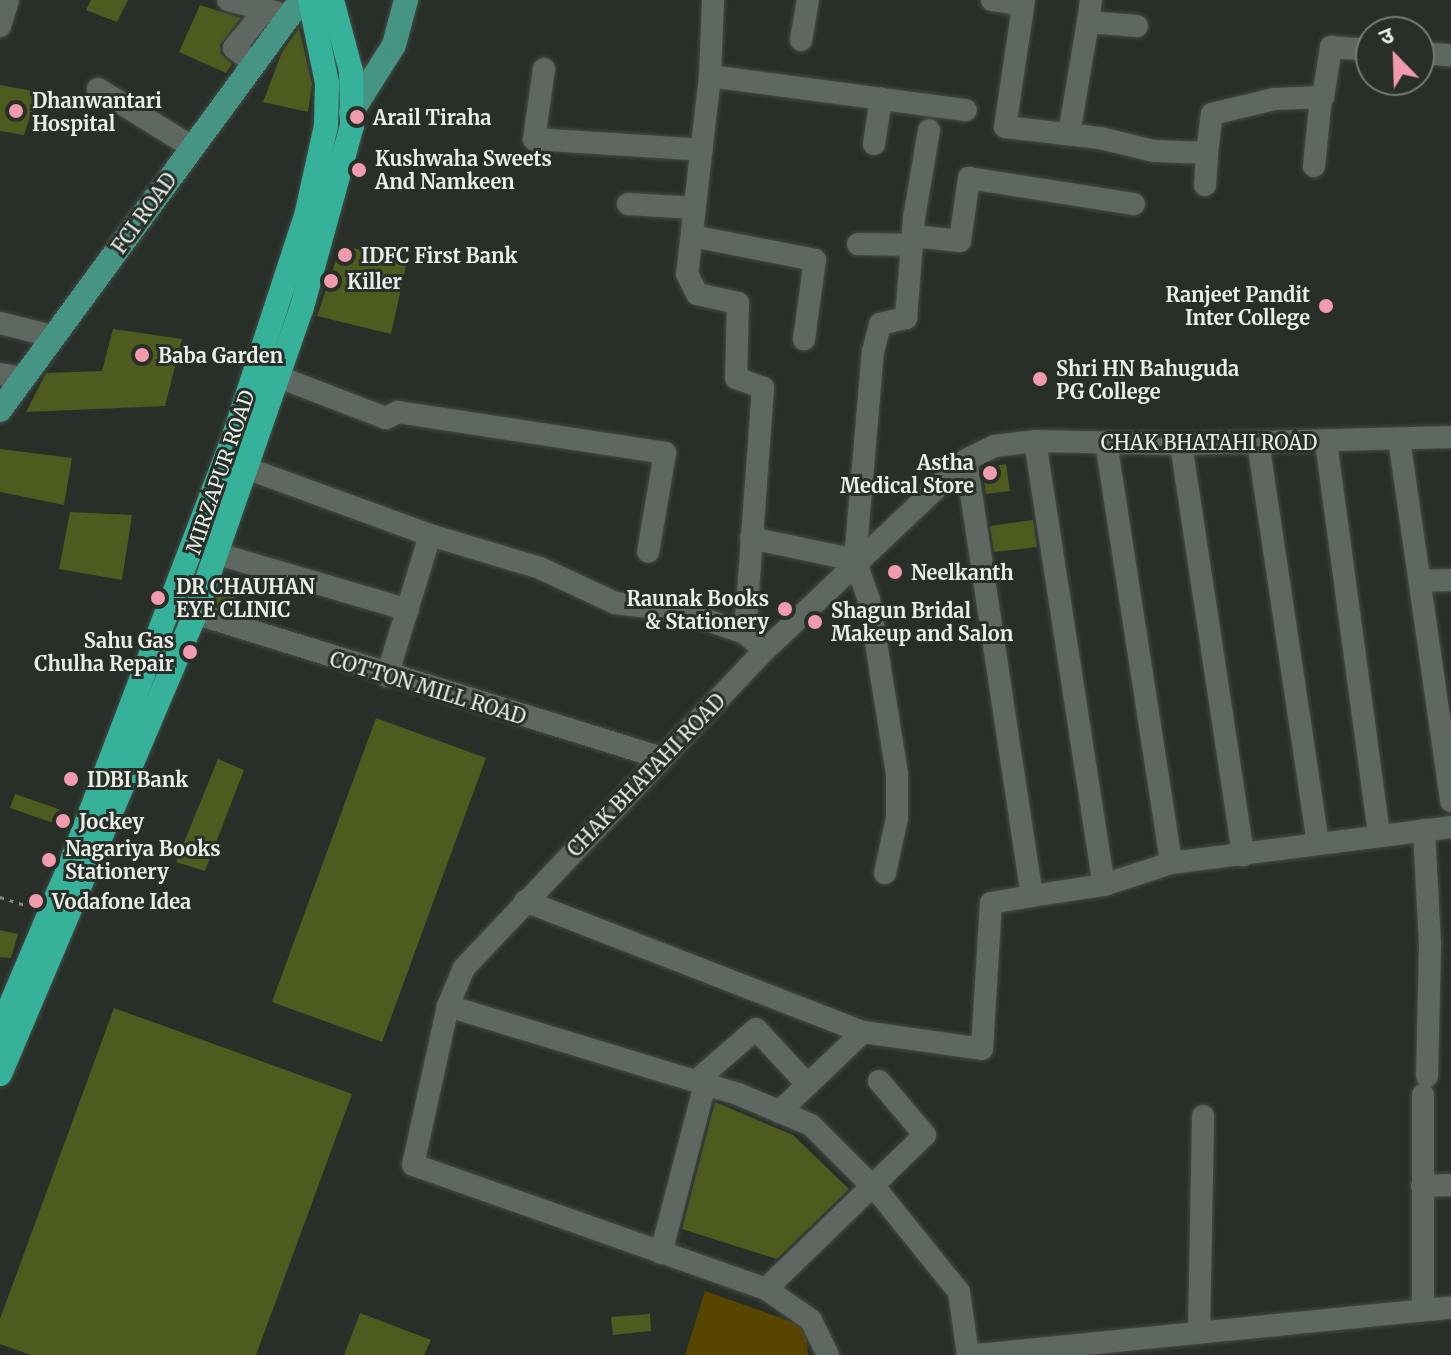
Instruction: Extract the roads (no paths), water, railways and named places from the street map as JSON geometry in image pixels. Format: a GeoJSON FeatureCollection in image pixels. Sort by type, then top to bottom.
{"type":"FeatureCollection","features":[{"type":"Feature","properties":{"kind":"highway","name":"MIRZAPUR ROAD"},"geometry":{"type":"LineString","coordinates":[[0,1030],[51,914],[232,442],[320,165],[327,83],[310,0]]}},
{"type":"Feature","properties":{"kind":"highway","name":"MIRZAPUR ROAD"},"geometry":{"type":"LineString","coordinates":[[0,1074],[195,614],[279,377],[350,140],[351,71],[332,0]]}},
{"type":"Feature","properties":{"kind":"main road"},"geometry":{"type":"LineString","coordinates":[[351,113],[394,45],[406,0]]}},
{"type":"Feature","properties":{"kind":"main road","name":"FCI ROAD"},"geometry":{"type":"LineString","coordinates":[[0,410],[12,376],[52,336],[192,147],[254,63],[284,8]]}},
{"type":"Feature","properties":{"kind":"street"},"geometry":{"type":"LineString","coordinates":[[0,24],[8,0]]}},
{"type":"Feature","properties":{"kind":"street"},"geometry":{"type":"LineString","coordinates":[[228,0],[284,8]]}},
{"type":"Feature","properties":{"kind":"street"},"geometry":{"type":"LineString","coordinates":[[713,0],[710,76],[687,274],[692,287],[705,297],[738,303],[736,378],[763,388],[745,633]]}},
{"type":"Feature","properties":{"kind":"street"},"geometry":{"type":"LineString","coordinates":[[801,40],[808,0]]}},
{"type":"Feature","properties":{"kind":"street"},"geometry":{"type":"LineString","coordinates":[[992,0],[1023,3],[1005,127],[1069,134],[1154,151],[1207,153]]}},
{"type":"Feature","properties":{"kind":"street"},"geometry":{"type":"LineString","coordinates":[[1069,134],[1089,11],[1137,26]]}},
{"type":"Feature","properties":{"kind":"street"},"geometry":{"type":"LineString","coordinates":[[1314,166],[1321,97],[1331,47],[1355,49]]}},
{"type":"Feature","properties":{"kind":"street"},"geometry":{"type":"LineString","coordinates":[[544,69],[534,139],[702,150]]}},
{"type":"Feature","properties":{"kind":"street"},"geometry":{"type":"LineString","coordinates":[[710,76],[966,110]]}},
{"type":"Feature","properties":{"kind":"street"},"geometry":{"type":"LineString","coordinates":[[98,89],[192,147]]}},
{"type":"Feature","properties":{"kind":"street"},"geometry":{"type":"LineString","coordinates":[[1205,185],[1212,114],[1274,99],[1321,97]]}},
{"type":"Feature","properties":{"kind":"street"},"geometry":{"type":"LineString","coordinates":[[874,144],[881,99]]}},
{"type":"Feature","properties":{"kind":"street"},"geometry":{"type":"LineString","coordinates":[[885,873],[897,818],[897,774],[869,600],[855,560],[873,352],[880,324],[906,318],[912,241],[929,130]]}},
{"type":"Feature","properties":{"kind":"street"},"geometry":{"type":"LineString","coordinates":[[858,244],[960,241],[969,178],[1134,204]]}},
{"type":"Feature","properties":{"kind":"street"},"geometry":{"type":"LineString","coordinates":[[628,204],[695,208]]}},
{"type":"Feature","properties":{"kind":"street"},"geometry":{"type":"LineString","coordinates":[[692,236],[815,260],[804,339]]}},
{"type":"Feature","properties":{"kind":"street"},"geometry":{"type":"LineString","coordinates":[[0,323],[52,336]]}},
{"type":"Feature","properties":{"kind":"street"},"geometry":{"type":"LineString","coordinates":[[279,377],[386,418],[398,412],[665,453],[648,552]]}},
{"type":"Feature","properties":{"kind":"street","name":"CHAK BHATAHI ROAD"},"geometry":{"type":"LineString","coordinates":[[828,1355],[811,1320],[766,1289],[413,1165],[448,1006],[464,968],[764,651],[855,560],[966,460],[995,446],[1035,441],[1181,444],[1451,437]]}},
{"type":"Feature","properties":{"kind":"street"},"geometry":{"type":"LineString","coordinates":[[1399,439],[1420,581],[1444,699],[1451,801]]}},
{"type":"Feature","properties":{"kind":"street"},"geometry":{"type":"LineString","coordinates":[[1035,441],[1104,885]]}},
{"type":"Feature","properties":{"kind":"street"},"geometry":{"type":"LineString","coordinates":[[1106,442],[1171,863]]}},
{"type":"Feature","properties":{"kind":"street"},"geometry":{"type":"LineString","coordinates":[[1258,442],[1318,844]]}},
{"type":"Feature","properties":{"kind":"street"},"geometry":{"type":"LineString","coordinates":[[1326,442],[1379,834]]}},
{"type":"Feature","properties":{"kind":"street"},"geometry":{"type":"LineString","coordinates":[[1181,444],[1243,855]]}},
{"type":"Feature","properties":{"kind":"street"},"geometry":{"type":"LineString","coordinates":[[966,460],[1032,896]]}},
{"type":"Feature","properties":{"kind":"street"},"geometry":{"type":"LineString","coordinates":[[246,468],[430,535],[540,568],[615,603],[681,611],[745,633],[764,651]]}},
{"type":"Feature","properties":{"kind":"street"},"geometry":{"type":"LineString","coordinates":[[387,676],[430,535]]}},
{"type":"Feature","properties":{"kind":"street"},"geometry":{"type":"LineString","coordinates":[[751,538],[855,560]]}},
{"type":"Feature","properties":{"kind":"street"},"geometry":{"type":"LineString","coordinates":[[218,554],[408,610]]}},
{"type":"Feature","properties":{"kind":"street"},"geometry":{"type":"LineString","coordinates":[[1420,581],[1451,580]]}},
{"type":"Feature","properties":{"kind":"street","name":"COTTON MILL ROAD"},"geometry":{"type":"LineString","coordinates":[[170,605],[387,676],[662,758]]}},
{"type":"Feature","properties":{"kind":"street"},"geometry":{"type":"LineString","coordinates":[[525,901],[863,1032],[982,1049],[991,903],[1104,885],[1171,863],[1451,827]]}},
{"type":"Feature","properties":{"kind":"street"},"geometry":{"type":"LineString","coordinates":[[1423,1310],[1422,1186],[1430,945],[1424,830]]}},
{"type":"Feature","properties":{"kind":"street"},"geometry":{"type":"LineString","coordinates":[[448,1006],[701,1083],[811,1125],[870,1184],[959,1292],[968,1355]]}},
{"type":"Feature","properties":{"kind":"street"},"geometry":{"type":"LineString","coordinates":[[661,1253],[701,1083],[756,1029],[808,1085]]}},
{"type":"Feature","properties":{"kind":"street"},"geometry":{"type":"LineString","coordinates":[[779,1112],[863,1032]]}},
{"type":"Feature","properties":{"kind":"street"},"geometry":{"type":"LineString","coordinates":[[766,1289],[870,1184],[925,1135],[879,1081]]}},
{"type":"Feature","properties":{"kind":"street"},"geometry":{"type":"LineString","coordinates":[[1199,1331],[1203,1116]]}},
{"type":"Feature","properties":{"kind":"street"},"geometry":{"type":"LineString","coordinates":[[1422,1186],[1451,1185]]}},
{"type":"Feature","properties":{"kind":"street"},"geometry":{"type":"LineString","coordinates":[[976,1355],[1451,1308]]}},
{"type":"Feature","properties":{"kind":"place","name":"Dhanwantari Hospital"},"geometry":{"type":"Point","coordinates":[16,111]}},
{"type":"Feature","properties":{"kind":"place","name":"Arail Tiraha"},"geometry":{"type":"Point","coordinates":[357,117]}},
{"type":"Feature","properties":{"kind":"place","name":"Kushwaha Sweets And Namkeen"},"geometry":{"type":"Point","coordinates":[359,170]}},
{"type":"Feature","properties":{"kind":"place","name":"IDFC First Bank"},"geometry":{"type":"Point","coordinates":[345,255]}},
{"type":"Feature","properties":{"kind":"place","name":"Killer"},"geometry":{"type":"Point","coordinates":[331,281]}},
{"type":"Feature","properties":{"kind":"place","name":"Ranjeet Pandit Inter College"},"geometry":{"type":"Point","coordinates":[1326,306]}},
{"type":"Feature","properties":{"kind":"place","name":"Baba Garden"},"geometry":{"type":"Point","coordinates":[142,355]}},
{"type":"Feature","properties":{"kind":"place","name":"Shri HN Bahuguda PG College"},"geometry":{"type":"Point","coordinates":[1040,379]}},
{"type":"Feature","properties":{"kind":"place","name":"Astha Medical Store"},"geometry":{"type":"Point","coordinates":[990,473]}},
{"type":"Feature","properties":{"kind":"place","name":"Neelkanth"},"geometry":{"type":"Point","coordinates":[895,572]}},
{"type":"Feature","properties":{"kind":"place","name":"DR CHAUHAN EYE CLINIC"},"geometry":{"type":"Point","coordinates":[158,598]}},
{"type":"Feature","properties":{"kind":"place","name":"Raunak Books & Stationery"},"geometry":{"type":"Point","coordinates":[785,609]}},
{"type":"Feature","properties":{"kind":"place","name":"Shagun Bridal Makeup and Salon"},"geometry":{"type":"Point","coordinates":[815,622]}},
{"type":"Feature","properties":{"kind":"place","name":"Sahu Gas Chulha Repair"},"geometry":{"type":"Point","coordinates":[190,652]}},
{"type":"Feature","properties":{"kind":"place","name":"IDBI Bank"},"geometry":{"type":"Point","coordinates":[71,779]}},
{"type":"Feature","properties":{"kind":"place","name":"Jockey"},"geometry":{"type":"Point","coordinates":[63,821]}},
{"type":"Feature","properties":{"kind":"place","name":"Nagariya Books Stationery"},"geometry":{"type":"Point","coordinates":[49,860]}},
{"type":"Feature","properties":{"kind":"place","name":"Vodafone Idea"},"geometry":{"type":"Point","coordinates":[36,901]}}]}
